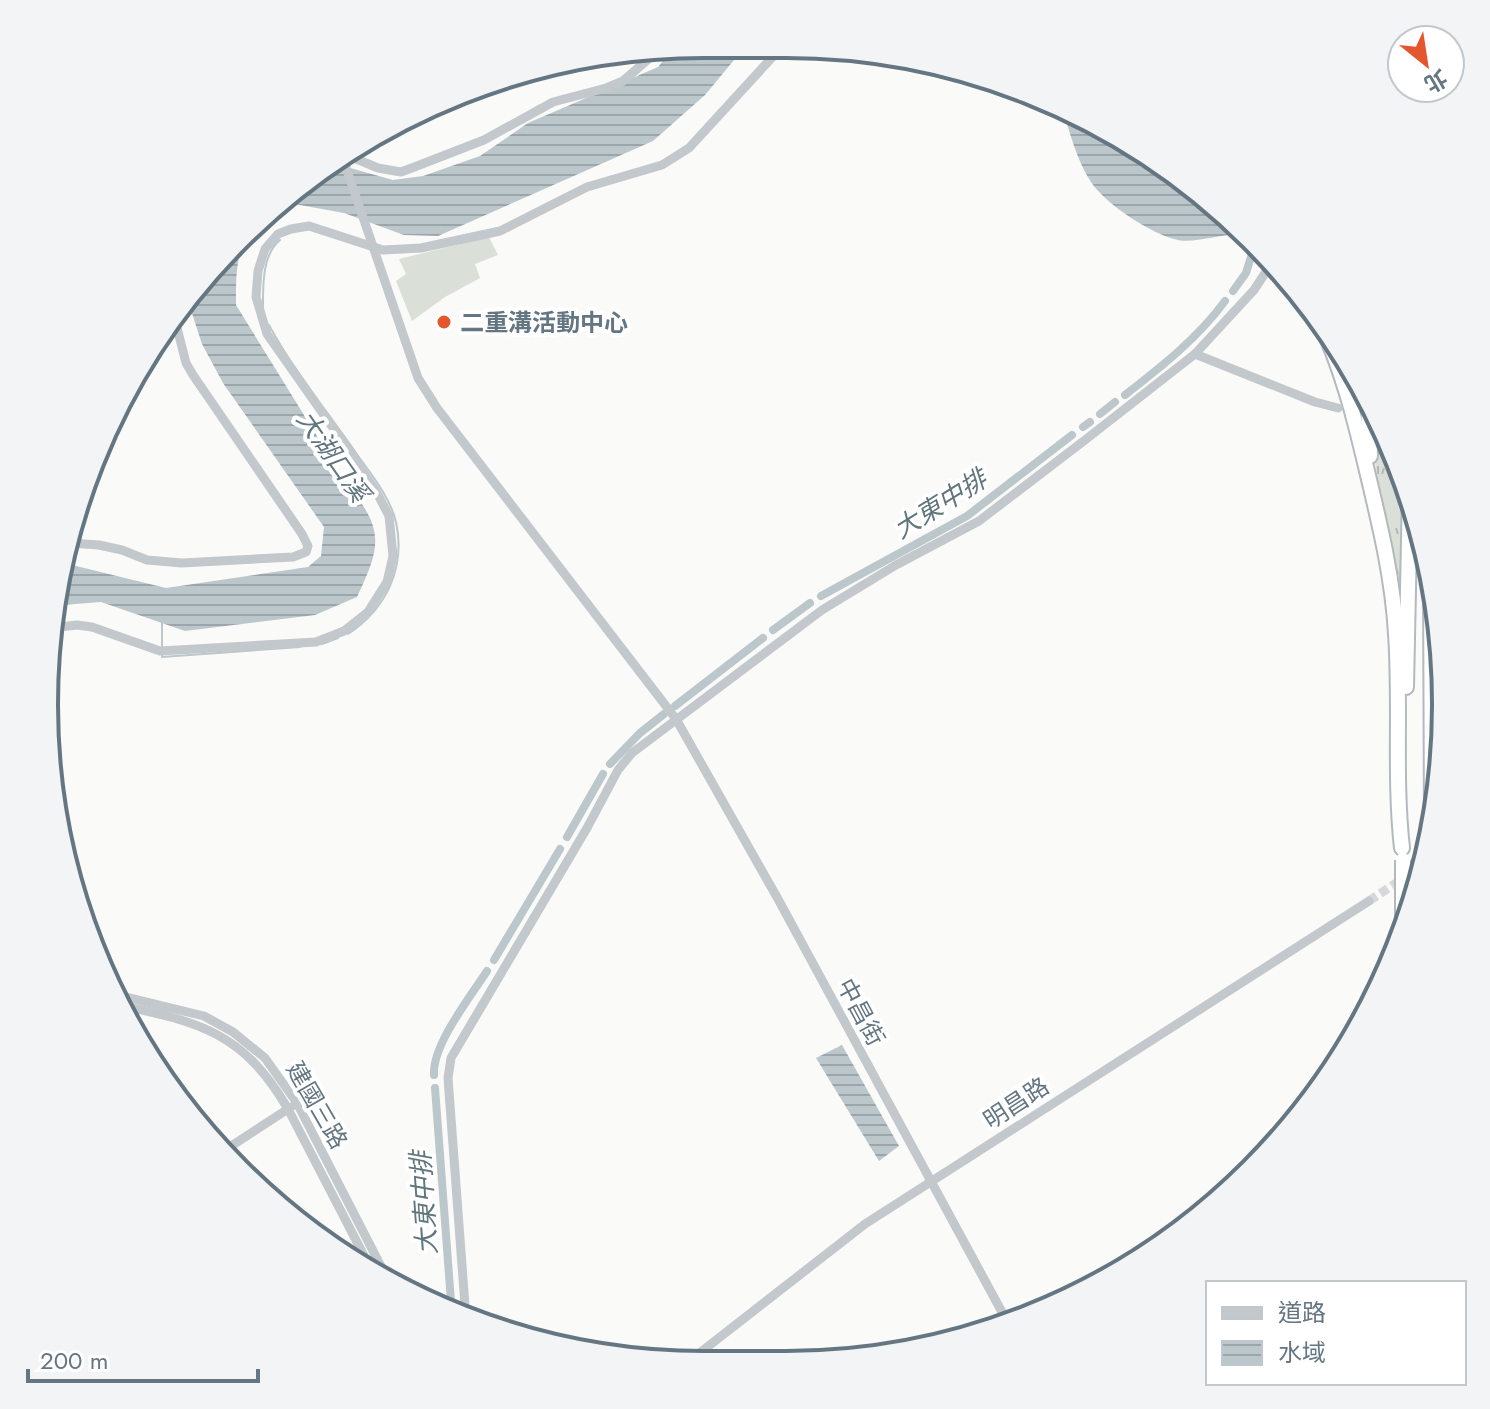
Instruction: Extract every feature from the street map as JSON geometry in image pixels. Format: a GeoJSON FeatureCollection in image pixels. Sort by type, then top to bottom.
{"type":"FeatureCollection","features":[{"type":"Feature","properties":{"kind":"highway"},"geometry":{"type":"LineString","coordinates":[[1339,371],[1381,531]]}},
{"type":"Feature","properties":{"kind":"highway"},"geometry":{"type":"LineString","coordinates":[[1369,427],[1369,449],[1397,636],[1398,816],[1403,854]]}},
{"type":"Feature","properties":{"kind":"highway"},"geometry":{"type":"LineString","coordinates":[[1403,895],[1409,534]]}},
{"type":"Feature","properties":{"kind":"highway"},"geometry":{"type":"LineString","coordinates":[[1431,679],[1432,722]]}},
{"type":"Feature","properties":{"kind":"street"},"geometry":{"type":"LineString","coordinates":[[63,627],[92,627],[160,651],[316,642],[344,631],[368,612],[387,582],[393,556],[389,516],[360,466],[267,334],[256,297],[258,271],[265,249],[278,234],[309,226],[383,250],[421,248],[500,231],[587,187],[662,165],[689,148],[772,58]]}},
{"type":"Feature","properties":{"kind":"street"},"geometry":{"type":"LineString","coordinates":[[356,160],[401,172],[484,140],[553,102],[623,81],[646,61]]}},
{"type":"Feature","properties":{"kind":"street","name":"中昌街"},"geometry":{"type":"LineString","coordinates":[[346,166],[418,378],[443,416],[676,719],[778,899],[1003,1313]]}},
{"type":"Feature","properties":{"kind":"street"},"geometry":{"type":"LineString","coordinates":[[465,1305],[448,1078],[451,1058],[618,770],[632,753],[822,610],[896,565],[979,521],[1195,354],[1247,298],[1266,271]]}},
{"type":"Feature","properties":{"kind":"street"},"geometry":{"type":"LineString","coordinates":[[78,544],[122,550],[147,560],[182,563],[293,557],[306,552],[308,546],[302,534],[186,363],[178,330]]}},
{"type":"Feature","properties":{"kind":"street"},"geometry":{"type":"LineString","coordinates":[[1195,354],[1315,402],[1338,408]]}},
{"type":"Feature","properties":{"kind":"street","name":"明昌路"},"geometry":{"type":"LineString","coordinates":[[702,1351],[865,1224],[1369,901]]}},
{"type":"Feature","properties":{"kind":"street","name":"建國三路"},"geometry":{"type":"LineString","coordinates":[[129,997],[204,1016],[224,1026],[265,1058],[378,1262]]}},
{"type":"Feature","properties":{"kind":"street","name":"建國三路"},"geometry":{"type":"LineString","coordinates":[[135,1008],[183,1019],[216,1033],[253,1061],[293,1106],[364,1253]]}},
{"type":"Feature","properties":{"kind":"street"},"geometry":{"type":"LineString","coordinates":[[232,1146],[293,1106]]}},
{"type":"Feature","properties":{"kind":"green space"},"geometry":{"type":"Polygon","coordinates":[[[489,237],[498,255],[475,264],[480,278],[445,297],[412,321],[396,281],[406,274],[399,259],[489,237]]]}},
{"type":"Feature","properties":{"kind":"green space"},"geometry":{"type":"Polygon","coordinates":[[[1373,436],[1403,513],[1402,642],[1373,436]]]}},
{"type":"Feature","properties":{"kind":"water"},"geometry":{"type":"Polygon","coordinates":[[[736,58],[705,95],[653,141],[438,236],[404,235],[344,213],[296,204],[346,167],[393,180],[423,176],[480,156],[528,123],[658,67],[665,59],[736,58]]]}},
{"type":"Feature","properties":{"kind":"water"},"geometry":{"type":"Polygon","coordinates":[[[1067,123],[1145,167],[1230,235],[1178,240],[1130,217],[1107,200],[1091,182],[1067,123]]]}},
{"type":"Feature","properties":{"kind":"water"},"geometry":{"type":"Polygon","coordinates":[[[240,255],[236,305],[373,525],[375,550],[357,597],[315,615],[185,631],[101,602],[66,605],[73,565],[166,588],[308,567],[321,556],[324,527],[223,383],[202,344],[191,312],[240,255]]]}},
{"type":"Feature","properties":{"kind":"water"},"geometry":{"type":"Polygon","coordinates":[[[842,1045],[899,1146],[879,1161],[816,1058],[842,1045]]]}},
{"type":"Feature","properties":{"kind":"waterway"},"geometry":{"type":"LineString","coordinates":[[263,307],[267,262],[280,240]]}},
{"type":"Feature","properties":{"kind":"waterway","name":"大東中排"},"geometry":{"type":"LineString","coordinates":[[1233,291],[1246,273],[1251,256]]}},
{"type":"Feature","properties":{"kind":"waterway","name":"大東中排"},"geometry":{"type":"LineString","coordinates":[[1125,395],[1191,340],[1225,301]]}},
{"type":"Feature","properties":{"kind":"waterway","name":"大湖口溪"},"geometry":{"type":"LineString","coordinates":[[269,325],[299,374],[379,486],[396,522],[398,555],[390,586],[373,612],[348,634]]}},
{"type":"Feature","properties":{"kind":"waterway","name":"大東中排"},"geometry":{"type":"LineString","coordinates":[[1100,414],[1115,402]]}},
{"type":"Feature","properties":{"kind":"waterway","name":"大東中排"},"geometry":{"type":"LineString","coordinates":[[1083,427],[1090,422]]}},
{"type":"Feature","properties":{"kind":"waterway","name":"大東中排"},"geometry":{"type":"LineString","coordinates":[[821,596],[967,516],[1072,435]]}},
{"type":"Feature","properties":{"kind":"waterway","name":"大東中排"},"geometry":{"type":"LineString","coordinates":[[773,630],[810,603]]}},
{"type":"Feature","properties":{"kind":"waterway"},"geometry":{"type":"LineString","coordinates":[[162,622],[162,647]]}},
{"type":"Feature","properties":{"kind":"waterway"},"geometry":{"type":"LineString","coordinates":[[322,644],[338,638]]}},
{"type":"Feature","properties":{"kind":"waterway","name":"大東中排"},"geometry":{"type":"LineString","coordinates":[[675,706],[763,638]]}},
{"type":"Feature","properties":{"kind":"waterway"},"geometry":{"type":"LineString","coordinates":[[162,654],[162,657],[300,647]]}},
{"type":"Feature","properties":{"kind":"waterway","name":"大東中排"},"geometry":{"type":"LineString","coordinates":[[610,764],[664,714]]}},
{"type":"Feature","properties":{"kind":"waterway","name":"大東中排"},"geometry":{"type":"LineString","coordinates":[[567,837],[603,774]]}},
{"type":"Feature","properties":{"kind":"waterway","name":"大東中排"},"geometry":{"type":"LineString","coordinates":[[494,960],[560,849]]}},
{"type":"Feature","properties":{"kind":"waterway","name":"大東中排"},"geometry":{"type":"LineString","coordinates":[[434,1075],[435,1063],[446,1036],[487,971]]}},
{"type":"Feature","properties":{"kind":"waterway","name":"大東中排"},"geometry":{"type":"LineString","coordinates":[[435,1088],[451,1299]]}},
{"type":"Feature","properties":{"kind":"tunnel"},"geometry":{"type":"LineString","coordinates":[[1369,901],[1409,874]]}},
{"type":"Feature","properties":{"kind":"place","name":"二重溝活動中心"},"geometry":{"type":"Point","coordinates":[444,322]}}]}
